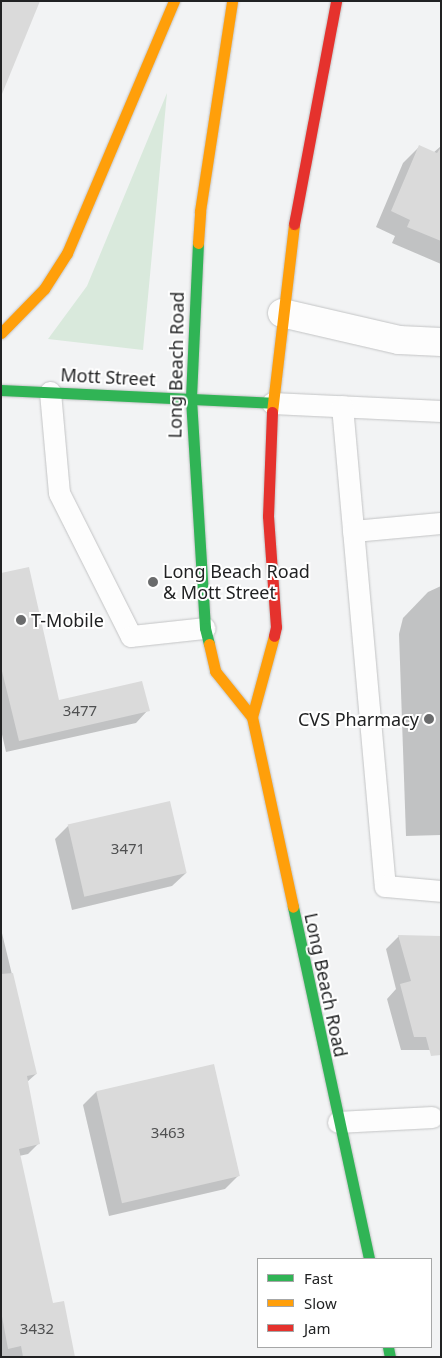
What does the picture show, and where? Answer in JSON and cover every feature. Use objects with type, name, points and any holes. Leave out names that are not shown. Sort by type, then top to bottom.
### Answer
[{"type":"main road","points":[[1,333],[44,290],[67,254],[174,1]]},
{"type":"main road","name":"Long Beach Road","points":[[232,1],[200,211],[191,399],[205,628],[214,671],[252,717]]},
{"type":"main road","name":"Long Beach Road","points":[[336,1],[300,180],[282,313],[272,403],[268,516],[276,627],[252,717],[369,1258]]},
{"type":"main road","name":"Mott Street","points":[[1,390],[272,403]]},
{"type":"street","points":[[282,313],[399,340],[441,342]]},
{"type":"lane","points":[[50,392],[59,493],[131,636],[205,628]]},
{"type":"lane","points":[[272,403],[441,411]]},
{"type":"lane","points":[[342,406],[385,886],[441,891]]},
{"type":"lane","points":[[353,531],[441,524]]},
{"type":"lane","points":[[338,1122],[432,1117]]},
{"type":"green space","points":[[167,93],[143,350],[48,339],[87,286]]},
{"type":"building","points":[[1,1],[40,1],[2,94],[1,94]]},
{"type":"building","points":[[419,145],[437,153],[441,147],[441,241],[407,227],[410,220],[391,211]]},
{"type":"building","points":[[29,567],[59,700],[142,681],[150,711],[19,741],[1,667],[1,573]]},
{"type":"building","points":[[170,801],[187,873],[84,897],[68,825]]},
{"type":"building","points":[[398,935],[441,936],[441,1055],[431,1056],[426,1037],[414,1037],[400,984],[411,981]]},
{"type":"building","points":[[13,973],[37,1074],[27,1076],[40,1144],[19,1149],[53,1303],[64,1301],[75,1357],[23,1357],[21,1346],[8,1349],[1,1311],[1,974]]},
{"type":"building","points":[[214,1064],[240,1176],[122,1203],[96,1091]]},
{"type":"traffic: fast","points":[[198,243],[191,399],[205,628],[209,644]]},
{"type":"traffic: fast","points":[[1,390],[272,403]]},
{"type":"traffic: fast","points":[[293,907],[369,1258]]},
{"type":"traffic: fast","points":[[388,1348],[390,1357]]},
{"type":"traffic: slow","points":[[1,333],[44,289],[67,253],[174,1]]},
{"type":"traffic: slow","points":[[198,243],[200,211],[232,1]]},
{"type":"traffic: slow","points":[[272,412],[294,224]]},
{"type":"traffic: slow","points":[[274,636],[252,717],[293,907]]},
{"type":"traffic: slow","points":[[209,644],[215,671],[252,717]]},
{"type":"traffic: jam","points":[[294,224],[336,1]]},
{"type":"traffic: jam","points":[[272,412],[268,516],[276,627],[274,636]]},
{"type":"place","name":"Long Beach Road & Mott Street","points":[[153,582]]},
{"type":"place","name":"T-Mobile","points":[[21,620]]},
{"type":"place","name":"CVS Pharmacy","points":[[429,719]]}]
